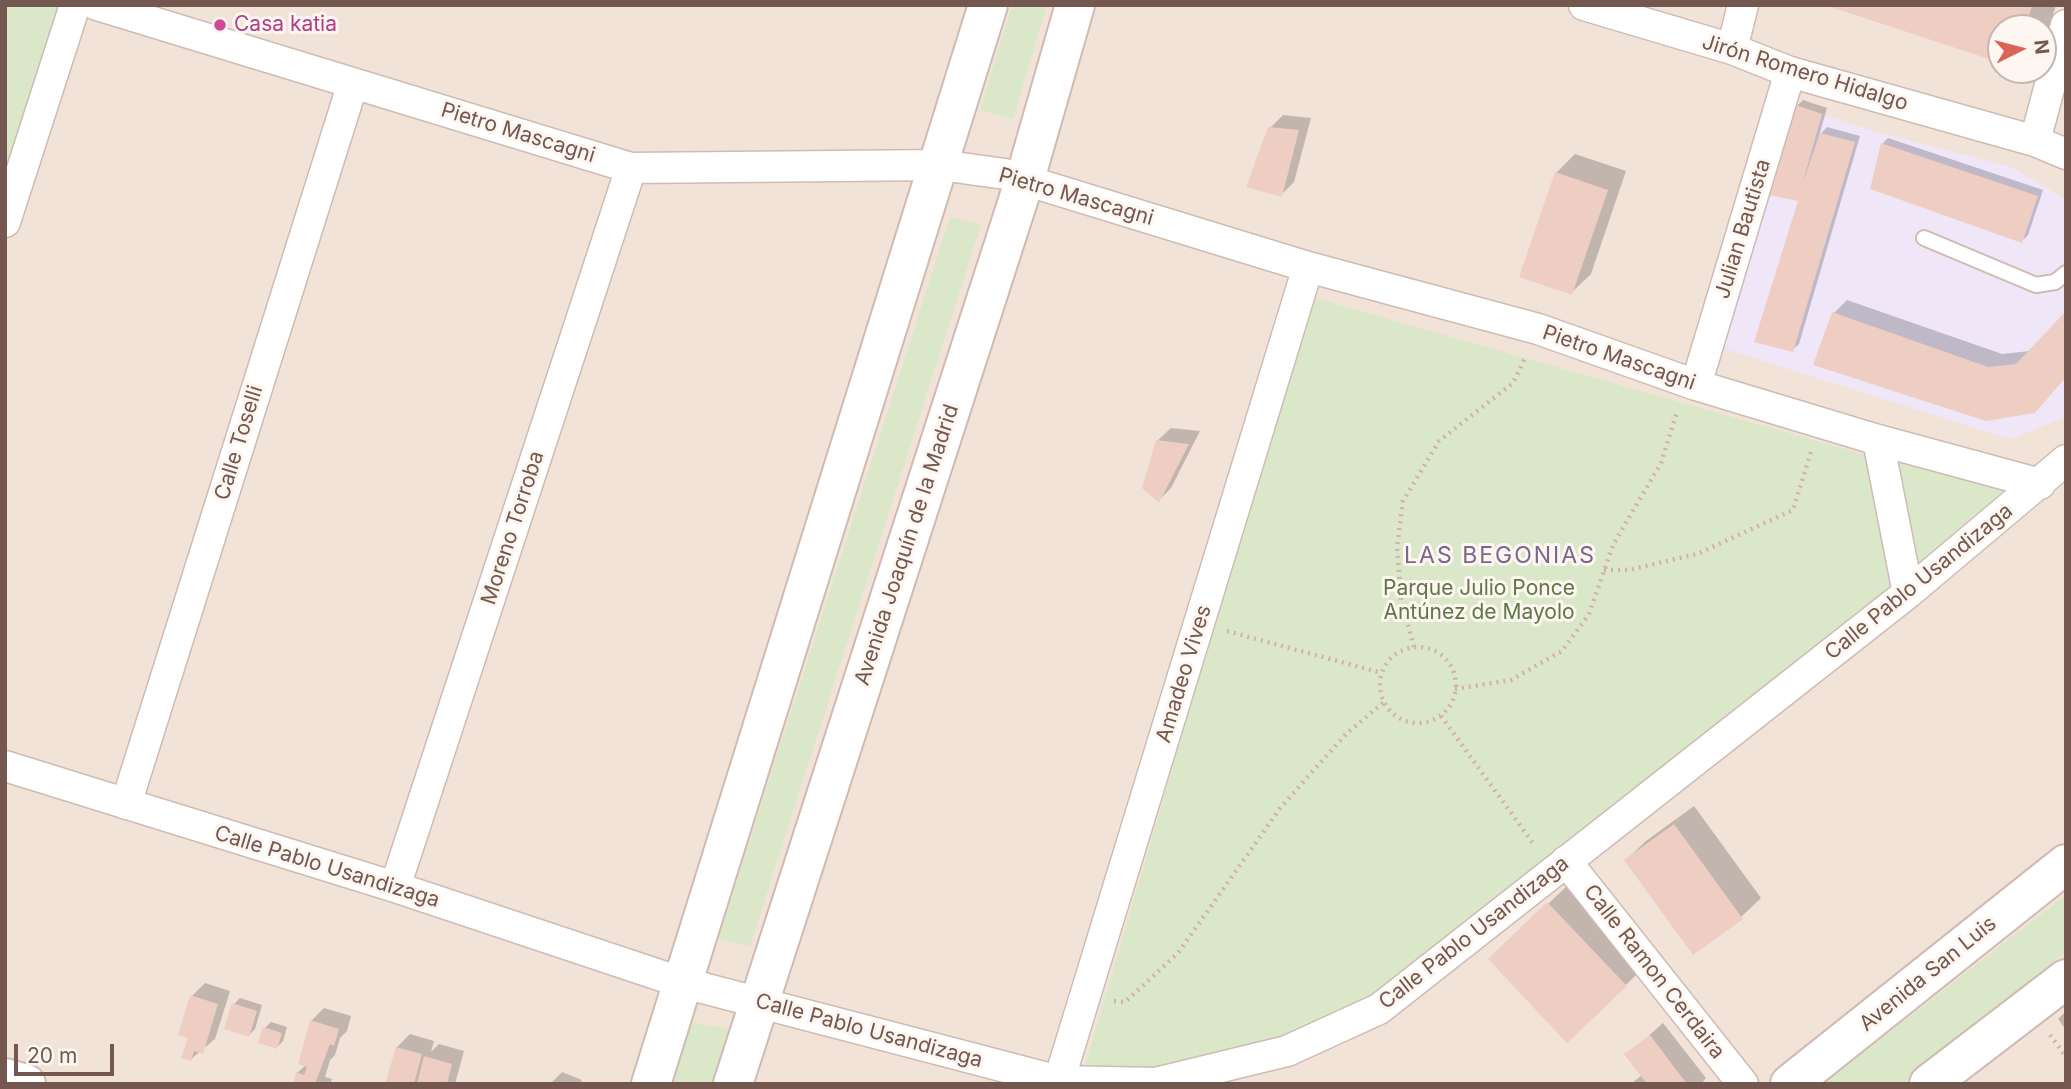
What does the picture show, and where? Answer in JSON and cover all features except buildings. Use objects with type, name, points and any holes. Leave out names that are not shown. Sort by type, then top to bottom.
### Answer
[{"type":"street","points":[[5,222],[75,5]]},
{"type":"street","name":"Pietro Mascagni","points":[[97,5],[631,168],[940,164],[1025,179],[1308,267],[1538,329],[1691,383],[1878,440],[2040,484]]},
{"type":"street","points":[[651,1084],[680,982],[988,5]]},
{"type":"street","name":"Avenida Joaquín de la Madrid","points":[[733,1084],[1025,179],[1075,5]]},
{"type":"street","name":"Jirón Romero Hidalgo","points":[[1584,5],[1732,49],[1790,72],[2035,141],[2066,154]]},
{"type":"street","points":[[1732,49],[1743,5]]},
{"type":"street","points":[[2035,141],[2066,24]]},
{"type":"street","name":"Julian Bautista","points":[[1691,383],[1790,72]]},
{"type":"street","name":"Calle Toselli","points":[[126,804],[353,83]]},
{"type":"street","name":"Moreno Torroba","points":[[395,887],[631,168]]},
{"type":"street","name":"Amadeo Vives","points":[[1059,1081],[1308,267]]},
{"type":"street","points":[[1878,440],[1908,593]]},
{"type":"street","name":"Calle Pablo Usandizaga","points":[[5,766],[395,887],[680,982],[1059,1081],[1155,1083],[1287,1051],[1379,1009],[1552,856],[1908,593],[2066,460]]},
{"type":"street","name":"Calle Ramon Cerdaira","points":[[1552,856],[1743,1084]]},
{"type":"street","name":"Avenida San Luis","points":[[1790,1084],[2066,864]]},
{"type":"street","points":[[1928,1084],[2066,979]]},
{"type":"street","points":[[5,1078],[26,1084]]},
{"type":"lane","points":[[1924,238],[2036,285],[2055,282],[2066,273]]},
{"type":"path","points":[[1415,647],[1401,600],[1398,560],[1403,501],[1439,441],[1513,383],[1538,329]]},
{"type":"path","points":[[1455,690],[1511,680],[1562,651],[1589,614],[1613,545],[1661,463],[1691,383]]},
{"type":"path","points":[[1604,570],[1629,570],[1698,554],[1793,510],[1815,440]]},
{"type":"path","points":[[1200,623],[1382,673]]},
{"type":"path","points":[[1415,647],[1426,648],[1447,661],[1453,671],[1455,690],[1450,706],[1431,722],[1407,722],[1395,717],[1384,702],[1380,685],[1382,673],[1394,655],[1415,647]]},
{"type":"path","points":[[1084,999],[1125,1002],[1178,953],[1281,807],[1346,734],[1384,702]]},
{"type":"path","points":[[1441,716],[1552,856]]},
{"type":"shaded area","points":[[5,5],[2066,5],[2066,1084],[5,1084]]},
{"type":"shaded area","points":[[1796,105],[1876,132],[2011,167],[2066,199],[2066,417],[2010,439],[1722,348]]},
{"type":"green space","points":[[5,5],[61,6],[5,177]]},
{"type":"green space","points":[[1012,5],[1047,5],[1013,119],[980,110]]},
{"type":"green space","points":[[950,217],[981,225],[750,946],[718,939]]},
{"type":"green space","name":"Parque Julio Ponce Antúnez de Mayolo","points":[[1311,297],[1866,455],[1893,588],[1377,996],[1285,1041],[1154,1074],[1084,1069]]},
{"type":"green space","points":[[1888,458],[2011,484],[1912,575]]},
{"type":"green space","points":[[2066,895],[2066,952],[1902,1084],[1822,1084]]},
{"type":"green space","points":[[688,1021],[731,1030],[714,1084],[671,1084]]},
{"type":"place","name":"Casa katia","points":[[220,25]]},
{"type":"district","name":"LAS BEGONIAS","points":[[1500,556]]}]
